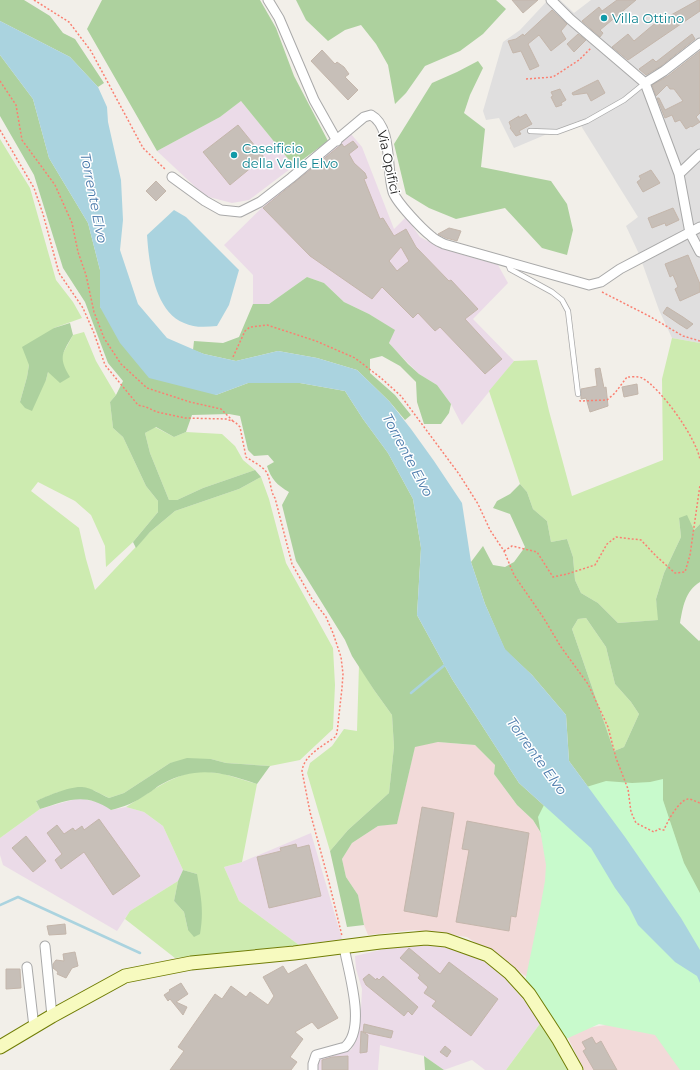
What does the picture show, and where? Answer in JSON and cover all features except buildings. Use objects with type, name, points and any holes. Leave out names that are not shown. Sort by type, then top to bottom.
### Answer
[{"type":"street","points":[[268,0],[279,18],[314,100],[337,141]]},
{"type":"street","points":[[552,0],[570,19],[645,83],[679,174],[690,233],[700,252]]},
{"type":"street","points":[[645,83],[664,71],[700,43]]},
{"type":"street","name":"Via Opifici","points":[[172,177],[205,202],[221,210],[240,212],[260,202],[337,141],[364,117],[371,115],[377,118],[385,132],[393,192],[398,200],[432,237],[444,244],[589,285]]},
{"type":"street","points":[[679,174],[700,154]]},
{"type":"street","points":[[589,285],[601,282],[620,269],[700,227]]},
{"type":"street","points":[[0,1048],[52,1016],[125,976],[191,963],[426,938],[446,940],[488,955],[510,973],[529,994],[559,1040],[576,1070]]},
{"type":"street","points":[[45,946],[52,1016]]},
{"type":"street","points":[[313,1070],[316,1055],[345,1047],[348,1044],[355,1023],[354,992],[344,947]]},
{"type":"street","points":[[27,967],[34,1027]]},
{"type":"lane","points":[[530,131],[556,132],[587,121],[624,100],[645,83]]},
{"type":"lane","points":[[508,261],[510,268],[552,292],[562,300],[568,311],[578,394]]},
{"type":"path","points":[[34,0],[69,22],[91,51],[143,148],[172,177]]},
{"type":"path","points":[[526,79],[553,77],[579,60],[596,42]]},
{"type":"path","points":[[0,82],[16,105],[22,140],[55,185],[72,223],[94,312],[104,338],[120,364],[147,388],[190,402],[221,409],[240,426],[246,457],[267,473],[292,564],[312,599],[326,617],[334,633],[341,657],[343,674],[337,733],[335,737],[315,751],[306,760],[302,766],[302,771],[310,812],[329,882],[344,947]]},
{"type":"path","points":[[0,130],[34,188],[43,214],[59,273],[83,308],[94,333],[105,365],[138,405],[146,406],[157,412],[185,418],[226,419],[235,422]]},
{"type":"path","points":[[589,285],[649,316],[683,336],[700,341]]},
{"type":"path","points":[[233,357],[244,331],[250,327],[267,325],[316,341],[355,358],[401,396],[459,474],[478,504],[490,530],[504,551],[514,575],[543,617],[561,647],[588,684],[608,727],[616,758],[628,789],[631,812],[636,823],[654,832],[659,829],[664,830],[667,822],[678,806],[685,800],[690,799],[700,803]]},
{"type":"path","points":[[578,394],[580,401],[607,400],[615,393],[627,377],[641,377],[655,387],[684,424],[699,453],[700,460]]},
{"type":"path","points":[[504,551],[512,546],[537,552],[553,577],[595,565],[606,544],[616,537],[641,540],[675,573],[685,572],[690,555],[700,486]]},
{"type":"shaded area","points":[[548,0],[560,0],[574,13],[591,0],[700,0],[700,343],[672,338],[659,310],[639,254],[626,226],[638,217],[578,121],[514,148],[499,118],[486,120],[483,111],[503,42],[520,30]]},
{"type":"shaded area","points":[[241,101],[294,166],[249,200],[232,203],[205,196],[157,151],[220,117]]},
{"type":"shaded area","points":[[351,134],[362,147],[394,229],[406,217],[420,237],[443,249],[498,265],[508,283],[473,319],[514,361],[462,425],[451,404],[437,385],[419,374],[393,348],[389,342],[394,330],[369,314],[344,302],[324,283],[307,277],[269,304],[253,304],[253,275],[224,245],[278,192]]},
{"type":"shaded area","points":[[438,742],[475,745],[495,765],[494,774],[517,805],[533,820],[552,852],[530,979],[467,937],[414,930],[368,935],[364,925],[358,895],[346,877],[342,859],[352,843],[378,826],[397,823],[415,746]]},
{"type":"shaded area","points":[[79,798],[101,803],[111,810],[126,807],[144,812],[163,826],[183,870],[178,881],[130,911],[117,931],[3,865],[0,855],[0,838],[40,809]]},
{"type":"shaded area","points":[[311,833],[342,939],[299,945],[239,901],[224,867],[242,862]]},
{"type":"shaded area","points":[[445,944],[484,958],[500,971],[542,1021],[506,1070],[485,1070],[472,1060],[444,1070],[424,1056],[380,1045],[378,1070],[317,1070],[316,1058],[323,1055],[351,1050],[356,1041],[361,1009],[362,989],[356,969],[355,956],[397,946]]},
{"type":"shaded area","points":[[613,1024],[666,1028],[696,1070],[584,1070],[566,1034],[572,1030]]},
{"type":"green space","points":[[0,0],[24,0],[50,16],[63,33],[75,39],[104,83],[98,87],[70,57],[0,21]]},
{"type":"green space","points":[[102,0],[260,0],[276,28],[294,76],[328,141],[294,166],[241,101],[220,117],[157,151],[87,29]]},
{"type":"green space","points":[[296,0],[496,0],[506,9],[483,34],[460,51],[425,66],[406,93],[395,104],[388,65],[376,44],[361,25],[345,30],[328,41],[306,20]]},
{"type":"green space","points":[[0,55],[33,99],[49,158],[88,223],[100,270],[100,307],[216,395],[248,383],[300,383],[345,391],[388,453],[413,499],[421,548],[417,615],[452,679],[519,783],[591,848],[700,983],[700,1070],[549,869],[541,833],[533,820],[517,805],[494,774],[495,765],[475,745],[438,742],[415,747],[397,824],[378,826],[352,843],[342,859],[346,877],[358,895],[364,925],[347,927],[330,851],[348,830],[389,793],[394,747],[392,715],[352,656],[345,640],[296,561],[282,505],[289,492],[281,487],[270,475],[267,466],[274,462],[268,455],[254,456],[248,450],[240,416],[229,414],[192,415],[186,432],[174,437],[156,427],[145,433],[150,453],[169,500],[177,500],[203,488],[255,470],[261,477],[239,489],[175,511],[150,532],[136,548],[133,542],[158,512],[158,501],[146,486],[123,437],[113,428],[110,402],[116,395],[123,381],[108,363],[85,302],[63,268],[34,175],[0,116]]},
{"type":"green space","points":[[478,61],[483,68],[470,95],[464,113],[485,129],[481,167],[551,181],[567,204],[573,230],[567,255],[542,248],[505,208],[456,219],[429,208],[406,194],[394,144],[432,83]]},
{"type":"green space","points":[[0,139],[30,188],[56,280],[73,302],[82,318],[54,328],[29,365],[20,402],[46,380],[48,372],[69,377],[62,364],[62,355],[73,335],[84,332],[96,361],[116,395],[110,402],[113,428],[123,437],[146,486],[158,501],[158,512],[133,542],[106,567],[105,546],[91,515],[75,501],[38,482],[31,491],[79,528],[95,590],[150,532],[175,511],[239,489],[261,477],[269,499],[286,563],[333,648],[335,685],[333,729],[300,760],[270,766],[226,763],[211,759],[170,763],[124,793],[109,798],[93,790],[58,792],[36,801],[40,809],[0,838]]},
{"type":"green space","points":[[307,277],[324,283],[344,302],[369,314],[395,330],[389,343],[419,374],[437,385],[451,404],[449,413],[441,424],[424,424],[417,402],[416,382],[400,366],[382,356],[370,359],[370,373],[395,395],[411,415],[405,420],[389,401],[357,370],[317,358],[278,351],[236,361],[193,350],[194,341],[223,343],[239,337],[253,304],[269,304]]},
{"type":"green space","points":[[70,323],[73,335],[64,351],[63,360],[70,377],[60,383],[48,372],[32,411],[25,408],[20,402],[29,365],[22,347],[54,328]]},
{"type":"green space","points":[[672,338],[700,343],[700,524],[694,530],[679,518],[681,537],[664,573],[656,599],[659,620],[618,623],[598,603],[581,593],[575,580],[573,557],[567,539],[551,542],[547,521],[533,509],[527,492],[520,484],[489,391],[514,361],[537,360],[572,496],[663,460],[662,379]]},
{"type":"green space","points":[[155,427],[174,437],[186,432],[222,434],[235,446],[243,460],[255,470],[203,488],[177,500],[169,500],[150,453],[145,433]]},
{"type":"green space","points":[[520,484],[527,492],[533,509],[547,521],[551,542],[567,539],[573,557],[575,580],[581,593],[598,603],[618,623],[658,620],[656,599],[664,573],[681,537],[679,518],[687,515],[694,530],[700,524],[700,582],[688,595],[680,623],[699,641],[700,640],[700,950],[625,837],[569,761],[566,715],[532,675],[505,650],[485,604],[471,562],[483,546],[493,565],[505,567],[514,562],[525,547],[510,514],[493,508],[497,501],[510,494]],"holes":[[[586,618],[606,647],[615,684],[631,702],[639,714],[624,747],[614,751],[572,629],[578,619]]]},
{"type":"green space","points":[[586,618],[606,647],[615,684],[631,702],[639,714],[624,747],[614,751],[572,629],[578,619]]},
{"type":"green space","points":[[359,665],[374,690],[392,715],[394,747],[389,793],[348,830],[330,851],[307,773],[310,763],[332,746],[344,729],[357,731]]},
{"type":"green space","points":[[187,758],[211,759],[226,763],[270,766],[257,784],[232,776],[210,772],[187,774],[160,785],[134,802],[111,810],[102,804],[84,799],[76,799],[40,809],[36,801],[77,787],[96,791],[109,798],[124,793],[170,763]]},
{"type":"green space","points":[[202,771],[224,774],[257,784],[242,862],[224,867],[239,901],[299,945],[175,958],[125,919],[130,911],[178,881],[174,901],[184,912],[188,930],[197,874],[183,870],[163,826],[144,812],[126,807],[173,779],[185,774]]},
{"type":"green space","points":[[663,779],[663,800],[684,863],[700,893],[700,1070],[680,1070],[655,1035],[599,1024],[566,1039],[525,982],[545,881],[546,865],[538,817],[547,799],[606,781],[632,783],[650,782]]},
{"type":"green space","points":[[183,870],[197,874],[200,889],[202,911],[200,934],[194,937],[188,930],[184,912],[174,901],[178,881]]},
{"type":"green space","points":[[542,1021],[569,1070],[506,1070]]},
{"type":"green space","points":[[424,1056],[444,1070],[425,1070]]},
{"type":"water","name":"Torrente Elvo","points":[[0,21],[70,57],[98,87],[107,107],[108,122],[121,180],[123,220],[120,250],[138,304],[167,338],[204,354],[236,361],[278,351],[317,358],[357,370],[389,401],[411,429],[462,503],[471,562],[485,604],[505,649],[532,675],[566,715],[569,761],[625,837],[681,918],[700,950],[700,983],[697,976],[675,962],[638,925],[629,907],[615,888],[591,848],[519,783],[452,679],[417,615],[421,548],[413,499],[388,453],[345,391],[300,383],[248,383],[216,395],[149,378],[120,343],[100,307],[100,270],[88,223],[49,158],[33,99],[0,55]]},
{"type":"water","points":[[174,210],[186,217],[239,270],[229,305],[217,326],[192,326],[174,317],[166,308],[155,285],[149,259],[147,235]]},
{"type":"waterway","points":[[411,693],[446,664]]},
{"type":"waterway","points":[[0,905],[18,897],[140,953]]},
{"type":"place","name":"Villa Ottino","points":[[604,18]]},
{"type":"place","name":"Caseificio della Valle Elvo","points":[[234,155]]}]
